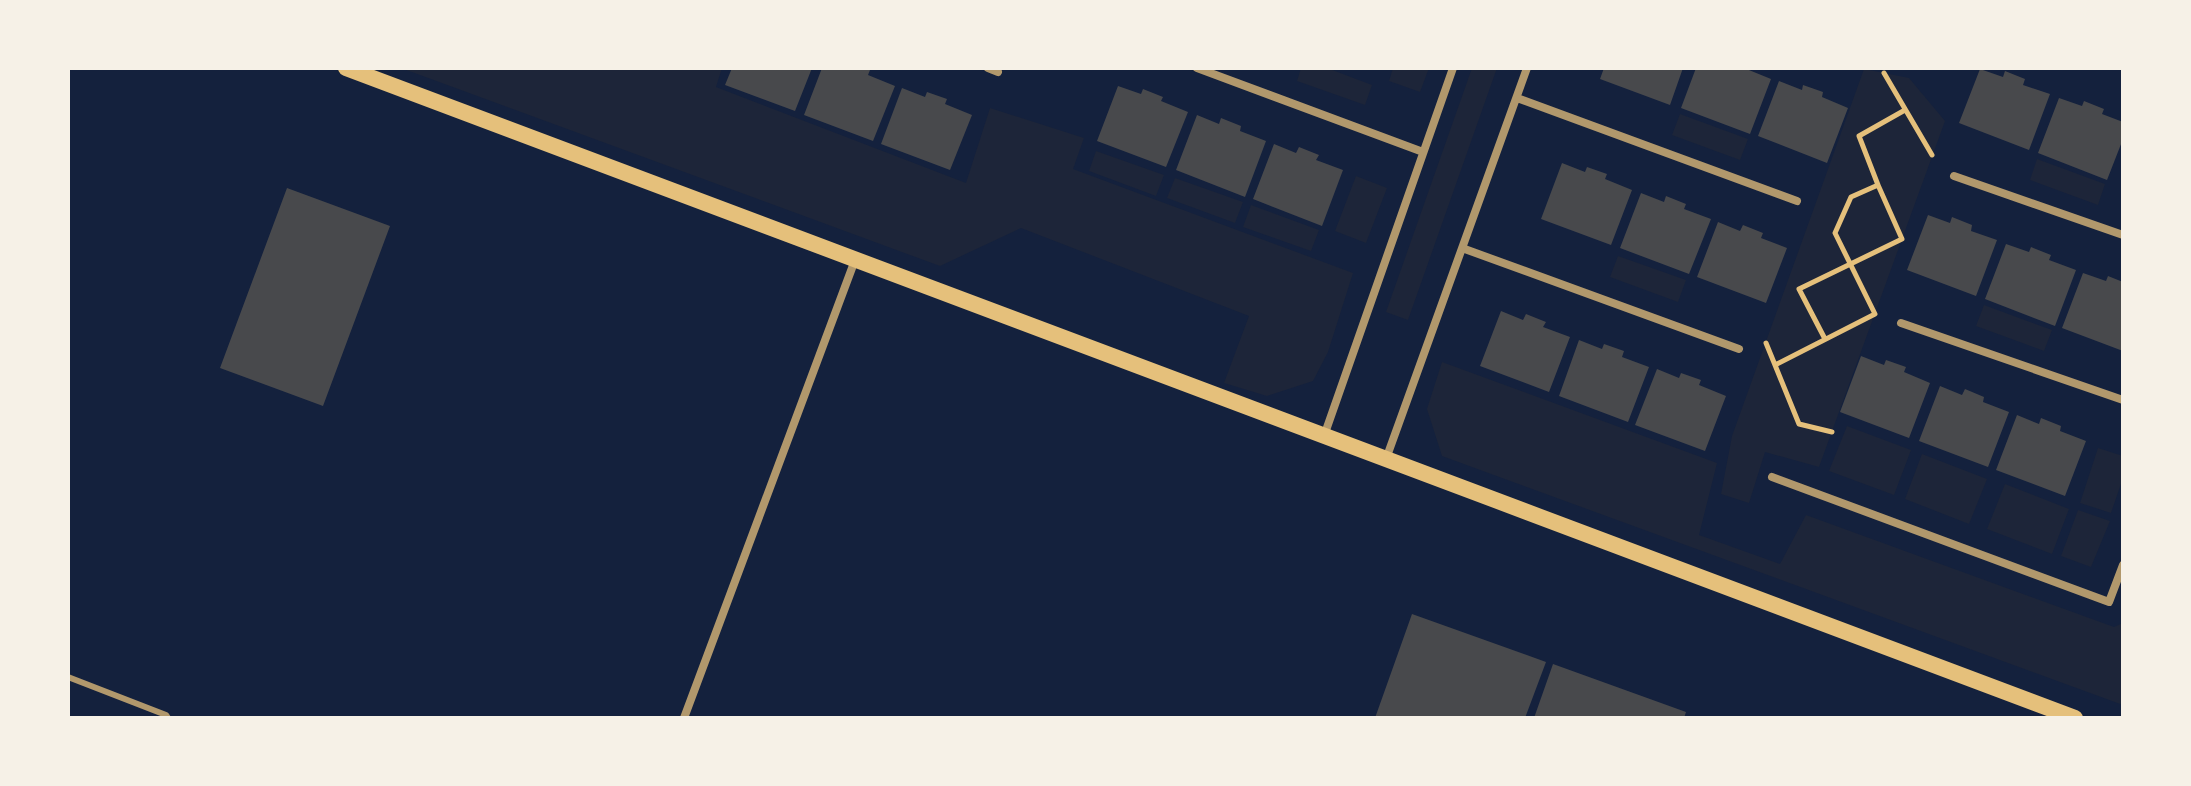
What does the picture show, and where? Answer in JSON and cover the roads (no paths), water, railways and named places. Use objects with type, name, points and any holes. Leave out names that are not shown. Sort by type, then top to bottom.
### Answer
[{"type":"main road","points":[[346,68],[2075,718]]},
{"type":"street","points":[[988,68],[998,72]]},
{"type":"street","points":[[1197,68],[1423,152]]},
{"type":"street","points":[[1324,436],[1453,68]]},
{"type":"street","points":[[1386,459],[1527,68]]},
{"type":"street","points":[[1517,98],[1797,201]]},
{"type":"street","points":[[1954,176],[2123,235]]},
{"type":"street","points":[[1462,248],[1739,349]]},
{"type":"street","points":[[684,718],[855,260]]},
{"type":"street","points":[[1901,323],[2123,400]]},
{"type":"street","points":[[1772,477],[2109,602],[2123,565]]},
{"type":"lane","points":[[68,677],[168,718]]}]
